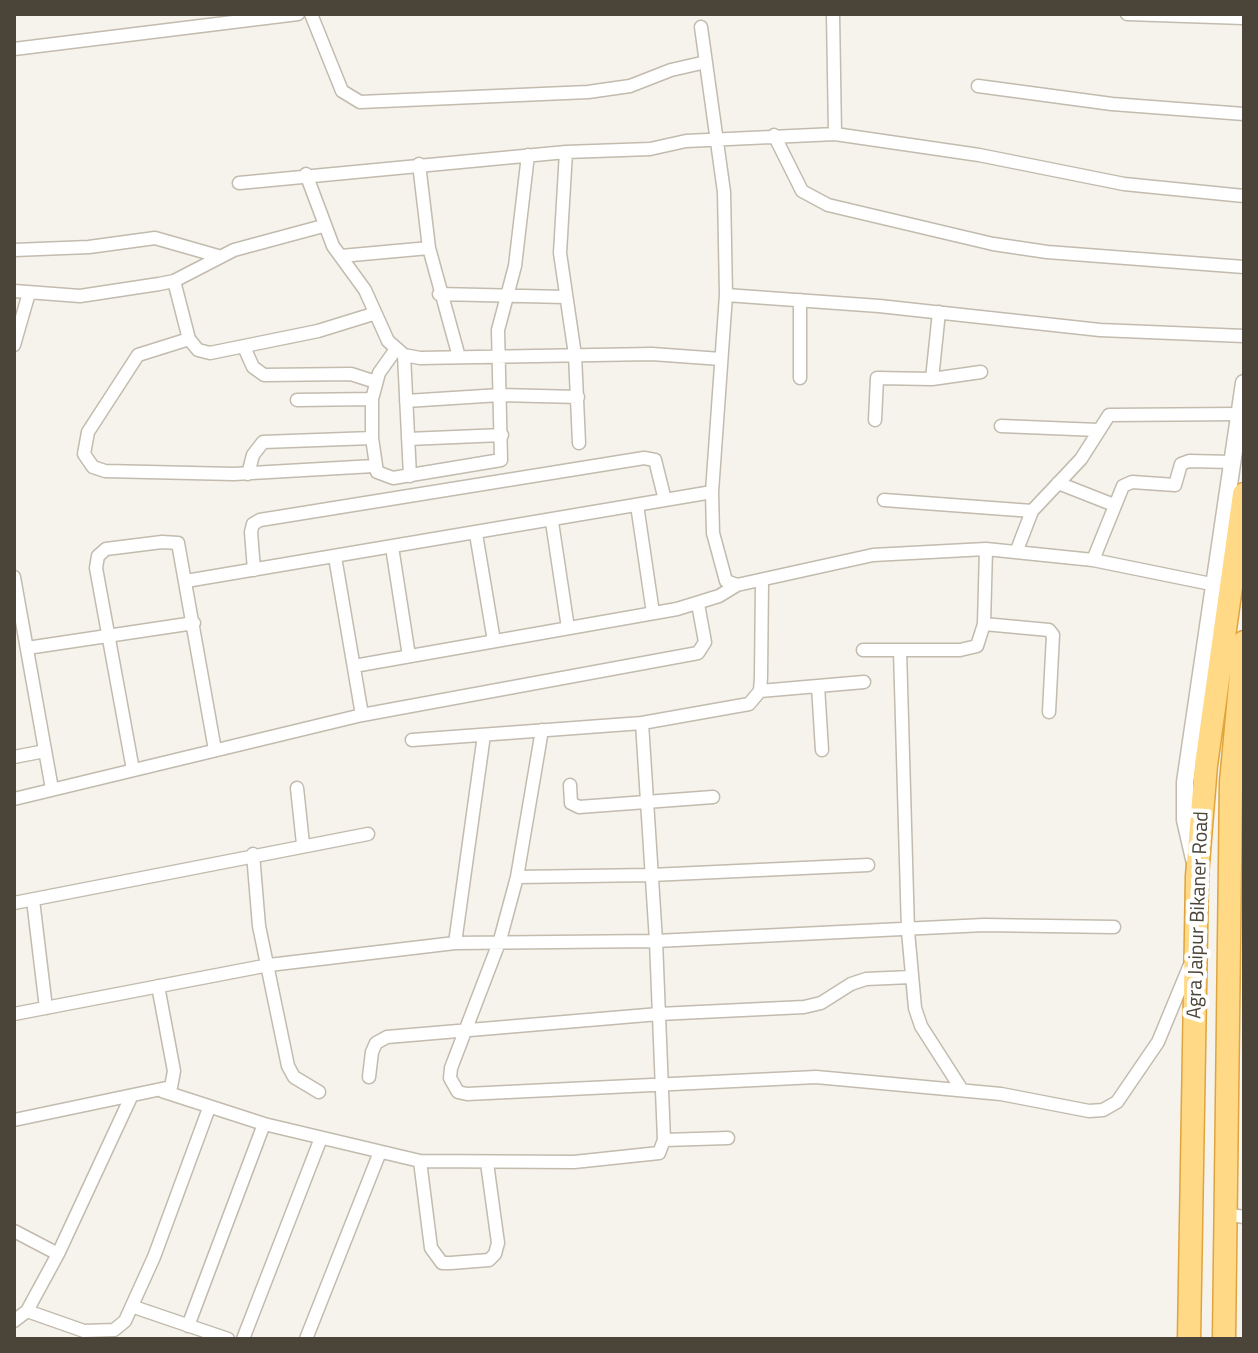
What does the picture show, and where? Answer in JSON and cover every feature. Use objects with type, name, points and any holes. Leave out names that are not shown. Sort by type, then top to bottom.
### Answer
[{"type":"highway","name":"Agra Jaipur Bikaner Road","points":[[1189,1339],[1197,876],[1222,587],[1244,494]]},
{"type":"highway","name":"Agra Jaipur Bikaner Road","points":[[1224,1339],[1231,1221],[1231,782],[1244,642]]},
{"type":"street","points":[[14,49],[187,20],[298,14]]},
{"type":"street","points":[[311,14],[342,91],[360,102],[588,92],[630,86],[671,70],[706,62]]},
{"type":"street","points":[[833,14],[835,134]]},
{"type":"street","points":[[1127,14],[1244,18]]},
{"type":"street","points":[[701,27],[719,139],[726,295],[712,492],[713,533],[719,565],[726,581],[737,585]]},
{"type":"street","points":[[978,86],[1112,104],[1244,114]]},
{"type":"street","points":[[239,183],[419,164],[566,152],[650,149],[719,139],[835,134],[979,155],[1124,184],[1244,196]]},
{"type":"street","points":[[774,135],[802,191],[828,205],[970,240],[1047,252],[1244,267]]},
{"type":"street","points":[[566,152],[560,253],[575,355],[579,443]]},
{"type":"street","points":[[400,352],[376,382],[372,399],[374,466],[383,477],[410,476],[501,460],[498,330],[515,266],[528,155]]},
{"type":"street","points":[[419,164],[429,248],[439,294],[449,314],[459,357]]},
{"type":"street","points":[[306,174],[323,226],[365,290],[373,314],[400,352],[410,476]]},
{"type":"street","points":[[14,291],[99,296],[174,281],[218,256],[323,226]]},
{"type":"street","points":[[14,250],[89,247],[155,238],[218,256]]},
{"type":"street","points":[[341,256],[429,248]]},
{"type":"street","points":[[174,281],[189,339],[198,350],[210,353],[373,314]]},
{"type":"street","points":[[14,345],[29,293]]},
{"type":"street","points":[[439,294],[565,297]]},
{"type":"street","points":[[726,295],[939,312],[1100,330],[1244,336]]},
{"type":"street","points":[[800,300],[800,378]]},
{"type":"street","points":[[932,379],[939,312]]},
{"type":"street","points":[[189,339],[138,355],[88,432],[84,454],[87,461],[105,471],[248,474],[374,466]]},
{"type":"street","points":[[244,347],[253,367],[264,375],[360,375],[376,382]]},
{"type":"street","points":[[400,352],[459,357],[672,354],[721,359]]},
{"type":"street","points":[[875,420],[877,378],[932,379],[981,372]]},
{"type":"street","points":[[354,666],[698,604],[737,585],[873,555],[1017,550],[1093,560],[1222,587],[1232,462],[1244,383]]},
{"type":"street","points":[[406,401],[500,395],[578,397]]},
{"type":"street","points":[[297,400],[372,399]]},
{"type":"street","points":[[1017,550],[1032,511],[1081,459],[1103,420],[1116,414],[1239,414]]},
{"type":"street","points":[[1001,426],[1098,430]]},
{"type":"street","points":[[408,439],[502,435]]},
{"type":"street","points":[[248,474],[253,455],[263,442],[372,438]]},
{"type":"street","points":[[254,570],[251,532],[260,520],[644,458],[655,460],[665,500]]},
{"type":"street","points":[[1093,560],[1114,505],[1127,483],[1175,485],[1185,462],[1232,462]]},
{"type":"street","points":[[1058,483],[1114,505]]},
{"type":"street","points":[[186,581],[552,522],[712,492]]},
{"type":"street","points":[[884,500],[1032,511]]},
{"type":"street","points":[[637,505],[653,613]]},
{"type":"street","points":[[552,522],[568,628]]},
{"type":"street","points":[[476,534],[494,641]]},
{"type":"street","points":[[133,770],[96,568],[98,556],[106,549],[178,543],[215,750]]},
{"type":"street","points":[[392,547],[409,656]]},
{"type":"street","points":[[863,650],[970,649],[981,638],[984,624],[986,549]]},
{"type":"street","points":[[335,557],[362,715]]},
{"type":"street","points":[[412,740],[642,723],[740,707],[756,699],[760,691],[762,581]]},
{"type":"street","points":[[14,583],[52,789]]},
{"type":"street","points":[[14,799],[362,715],[698,653],[705,642],[698,604]]},
{"type":"street","points":[[27,648],[194,623]]},
{"type":"street","points":[[984,624],[1049,630],[1053,635],[1049,712]]},
{"type":"street","points":[[900,650],[911,977],[921,1026],[962,1090]]},
{"type":"street","points":[[760,691],[864,682]]},
{"type":"street","points":[[818,686],[822,750]]},
{"type":"street","points":[[162,1091],[264,1124],[420,1161],[487,1163],[652,1156],[662,1149],[656,941],[642,723]]},
{"type":"street","points":[[542,730],[517,877],[500,940],[450,1078],[458,1092],[661,1086],[816,1077],[962,1090],[1034,1099],[1089,1111],[1117,1102],[1158,1042],[1195,953]]},
{"type":"street","points":[[455,943],[484,735]]},
{"type":"street","points":[[14,757],[45,751]]},
{"type":"street","points":[[570,785],[571,803],[579,807],[713,797]]},
{"type":"street","points":[[297,788],[303,844]]},
{"type":"street","points":[[14,903],[303,844],[368,834]]},
{"type":"street","points":[[1229,863],[1244,844]]},
{"type":"street","points":[[253,854],[255,898],[288,1066],[294,1077],[319,1092]]},
{"type":"street","points":[[517,877],[651,875],[868,865]]},
{"type":"street","points":[[33,900],[46,1008]]},
{"type":"street","points":[[14,1014],[269,965],[455,943],[500,940],[656,941],[984,925],[1114,927]]},
{"type":"street","points":[[369,1077],[376,1043],[387,1037],[659,1014],[804,1007],[821,1003],[851,984],[866,979],[911,977]]},
{"type":"street","points":[[14,1120],[171,1087],[174,1079],[158,986]]},
{"type":"street","points":[[14,1321],[27,1311],[58,1254],[131,1097]]},
{"type":"street","points":[[27,1311],[65,1326],[100,1332],[114,1330],[134,1307],[209,1108]]},
{"type":"street","points":[[188,1326],[264,1124]]},
{"type":"street","points":[[243,1339],[321,1138]]},
{"type":"street","points":[[664,1140],[728,1138]]},
{"type":"street","points":[[306,1339],[380,1152]]},
{"type":"street","points":[[420,1161],[431,1248],[442,1263],[489,1260],[495,1254],[498,1243],[487,1163]]},
{"type":"street","points":[[14,1231],[58,1254]]},
{"type":"street","points":[[134,1307],[228,1339]]}]
